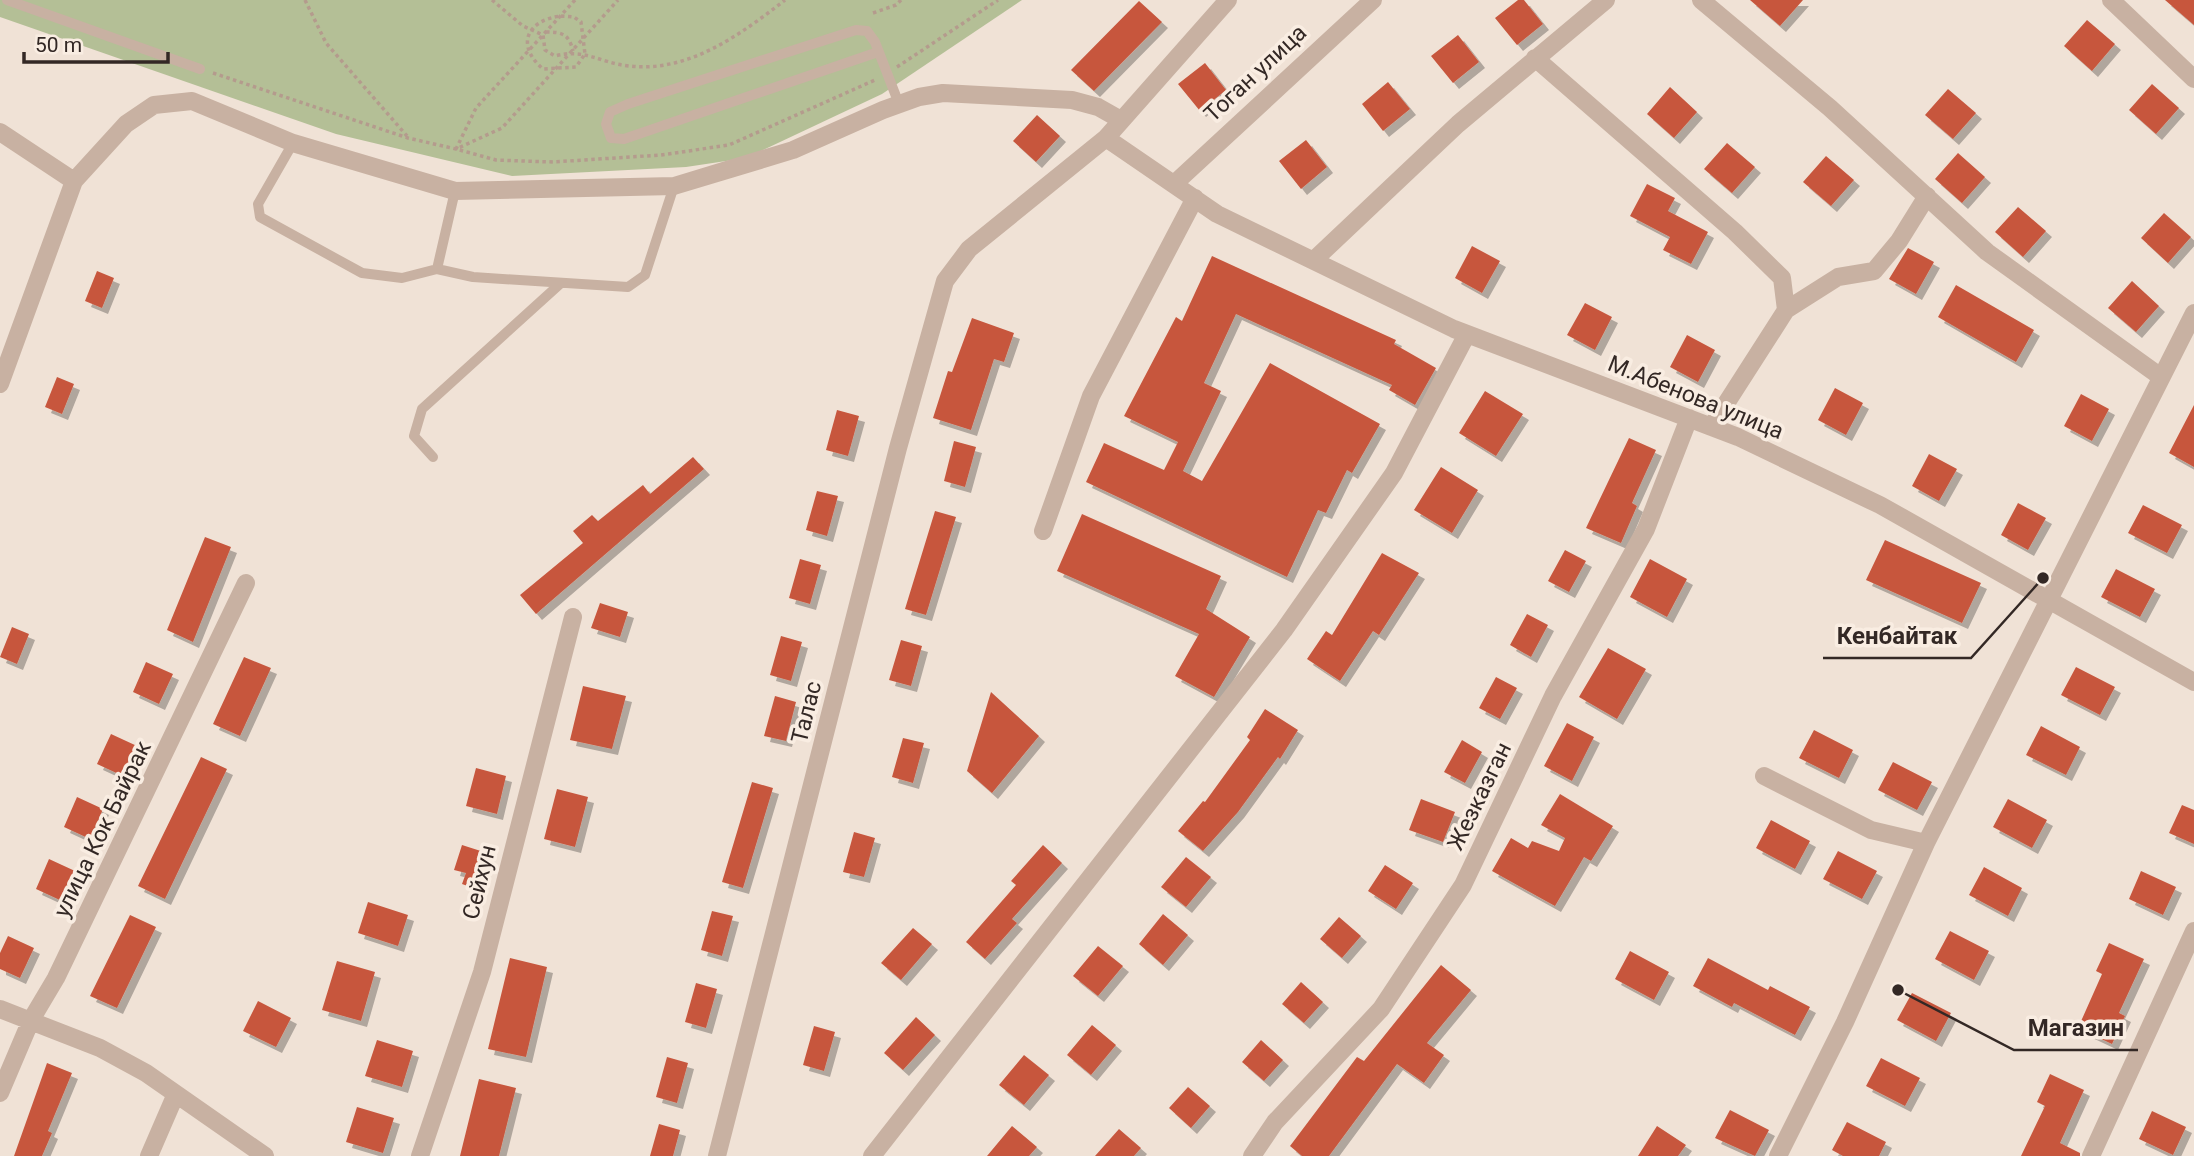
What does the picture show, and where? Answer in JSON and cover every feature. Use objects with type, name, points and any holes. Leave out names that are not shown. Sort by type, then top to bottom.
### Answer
[{"type":"street","points":[[1106,138],[1228,0]]},
{"type":"street","name":"Тоган улица","points":[[1174,184],[1373,0]]},
{"type":"street","points":[[1315,259],[1458,124],[1606,0]]},
{"type":"street","points":[[1701,0],[1830,108],[1987,252],[2161,377]]},
{"type":"street","points":[[2110,0],[2194,79]]},
{"type":"street","points":[[1535,58],[1735,232],[1782,278],[1786,310]]},
{"type":"street","points":[[0,384],[74,181],[126,124],[154,105],[192,101],[293,143],[455,191],[674,186],[793,150],[899,104],[943,93],[1072,100],[1098,107],[1121,120]]},
{"type":"street","points":[[0,132],[74,181]]},
{"type":"street","name":"М.Абенова улица","points":[[1106,138],[1217,214],[1467,334],[1689,418],[1880,506],[2194,682]]},
{"type":"street","name":"Талас","points":[[717,1156],[898,448],[945,281],[969,249],[1106,138]]},
{"type":"street","points":[[1710,427],[1786,310],[1838,277],[1874,271],[1899,241],[1927,197]]},
{"type":"street","points":[[1044,531],[1091,396],[1195,198]]},
{"type":"street","points":[[1778,1156],[1845,1022],[1926,843],[2194,313]]},
{"type":"street","points":[[872,1156],[1284,630],[1394,473],[1467,334]]},
{"type":"street","name":"Жезказган","points":[[1252,1156],[1275,1122],[1381,1009],[1463,885],[1553,696],[1646,529],[1689,418]]},
{"type":"street","name":"улица Кок Байрак","points":[[0,1093],[31,1020],[57,978],[246,583]]},
{"type":"street","name":"Сейхун","points":[[421,1156],[482,972],[573,617]]},
{"type":"street","points":[[1764,776],[1871,830],[1926,843]]},
{"type":"street","points":[[2091,1156],[2194,931]]},
{"type":"street","points":[[0,1009],[100,1048],[146,1073],[175,1096],[265,1156]]},
{"type":"street","points":[[149,1156],[175,1096]]},
{"type":"lane","points":[[7,0],[200,69]]},
{"type":"lane","points":[[878,52],[624,139],[611,138],[606,124],[610,112],[628,104],[856,30],[867,31],[878,52],[899,104]]},
{"type":"lane","points":[[293,143],[258,204],[260,217],[362,273],[402,278],[437,269],[473,277],[628,287],[645,275],[674,186]]},
{"type":"lane","points":[[437,269],[455,191]]},
{"type":"lane","points":[[433,457],[414,436],[422,409],[561,282]]},
{"type":"path","points":[[305,0],[326,43],[408,138]]},
{"type":"path","points":[[492,0],[530,29],[543,35],[545,50],[555,56],[573,51],[628,66],[671,66],[719,46],[785,0]]},
{"type":"path","points":[[200,69],[408,138],[456,149],[502,128],[618,0]]},
{"type":"path","points":[[873,13],[896,5],[901,0]]},
{"type":"path","points":[[887,74],[998,0]]},
{"type":"path","points":[[574,17],[581,22],[585,38],[586,54],[576,67],[556,69],[543,69],[534,61],[527,42],[530,29],[544,18],[574,17]]},
{"type":"path","points":[[546,32],[562,32],[571,40],[573,51]]},
{"type":"green space","points":[[0,0],[1022,0],[882,94],[746,158],[686,167],[512,176],[336,134],[0,17]]},
{"type":"building","points":[[1518,0],[1524,0],[1543,24],[1517,45],[1495,18]]},
{"type":"building","points":[[1750,0],[1803,0],[1780,26]]},
{"type":"building","points":[[2165,0],[2194,0],[2194,25]]},
{"type":"building","points":[[1139,1],[1162,22],[1094,91],[1071,70]]},
{"type":"building","points":[[2087,20],[2115,44],[2092,71],[2064,46]]},
{"type":"building","points":[[1458,35],[1479,62],[1453,83],[1431,56]]},
{"type":"building","points":[[1205,63],[1226,90],[1200,111],[1178,84]]},
{"type":"building","points":[[1388,82],[1410,109],[1383,131],[1362,104]]},
{"type":"building","points":[[2152,84],[2179,108],[2156,134],[2129,110]]},
{"type":"building","points":[[1670,87],[1697,112],[1674,138],[1647,114]]},
{"type":"building","points":[[1948,89],[1976,113],[1953,139],[1925,115]]},
{"type":"building","points":[[1037,115],[1060,136],[1036,162],[1013,141]]},
{"type":"building","points":[[1306,140],[1327,167],[1301,189],[1279,161]]},
{"type":"building","points":[[1727,143],[1755,167],[1732,193],[1704,169]]},
{"type":"building","points":[[1958,153],[1985,177],[1962,203],[1935,179]]},
{"type":"building","points":[[1826,156],[1854,180],[1831,206],[1803,182]]},
{"type":"building","points":[[1647,184],[1675,198],[1668,211],[1708,232],[1691,264],[1663,250],[1670,237],[1630,216]]},
{"type":"building","points":[[2018,207],[2046,231],[2023,257],[1995,232]]},
{"type":"building","points":[[2164,213],[2191,237],[2168,263],[2141,238]]},
{"type":"building","points":[[1472,246],[1500,261],[1482,293],[1455,278]]},
{"type":"building","points":[[1908,248],[1934,262],[1916,294],[1889,279]]},
{"type":"building","points":[[1212,256],[1396,340],[1394,344],[1436,368],[1415,405],[1389,390],[1392,385],[1236,314],[1204,383],[1221,391],[1183,471],[1202,481],[1270,363],[1380,424],[1352,473],[1347,470],[1326,513],[1318,510],[1287,577],[1086,482],[1104,443],[1164,470],[1178,442],[1124,416],[1176,317],[1182,321]]},
{"type":"building","points":[[97,271],[114,278],[102,308],[85,301]]},
{"type":"building","points":[[2132,281],[2159,306],[2136,332],[2108,308]]},
{"type":"building","points":[[1956,285],[2034,330],[2016,362],[1938,317]]},
{"type":"building","points":[[1585,303],[1612,317],[1595,350],[1567,335]]},
{"type":"building","points":[[972,318],[1014,333],[1004,362],[994,359],[971,430],[933,418],[948,371],[952,372]]},
{"type":"building","points":[[1687,335],[1715,350],[1698,382],[1670,367]]},
{"type":"building","points":[[57,377],[74,384],[62,414],[45,407]]},
{"type":"building","points":[[1835,388],[1863,403],[1846,435],[1818,420]]},
{"type":"building","points":[[1485,391],[1523,414],[1496,456],[1459,433]]},
{"type":"building","points":[[2081,394],[2109,409],[2092,441],[2064,426]]},
{"type":"building","points":[[2194,405],[2194,467],[2169,453]]},
{"type":"building","points":[[837,410],[859,416],[848,456],[826,450]]},
{"type":"building","points":[[1629,438],[1656,450],[1632,503],[1637,506],[1621,543],[1586,528]]},
{"type":"building","points":[[954,441],[976,447],[965,487],[944,481]]},
{"type":"building","points":[[1929,454],[1957,469],[1939,501],[1912,486]]},
{"type":"building","points":[[693,457],[704,469],[536,614],[520,595],[583,543],[573,531],[592,515],[598,521],[643,485],[650,494]]},
{"type":"building","points":[[1441,467],[1478,490],[1452,533],[1414,510]]},
{"type":"building","points":[[817,491],[838,496],[827,536],[806,530]]},
{"type":"building","points":[[2018,503],[2046,518],[2028,550],[2001,535]]},
{"type":"building","points":[[2143,505],[2182,525],[2167,553],[2128,533]]},
{"type":"building","points":[[935,511],[956,517],[926,615],[905,609]]},
{"type":"building","points":[[1082,514],[1221,576],[1206,609],[1250,637],[1214,697],[1175,676],[1199,634],[1057,571]]},
{"type":"building","points":[[205,537],[231,547],[193,642],[167,630]]},
{"type":"building","points":[[1885,540],[1981,583],[1962,623],[1866,580]]},
{"type":"building","points":[[1565,550],[1586,561],[1569,592],[1548,581]]},
{"type":"building","points":[[1382,553],[1419,573],[1379,635],[1373,631],[1340,681],[1307,659],[1326,631],[1332,635]]},
{"type":"building","points":[[800,559],[821,565],[810,604],[789,598]]},
{"type":"building","points":[[1650,559],[1687,579],[1667,617],[1630,597]]},
{"type":"building","points":[[2116,569],[2155,589],[2140,617],[2101,597]]},
{"type":"building","points":[[600,603],[628,612],[620,637],[591,628]]},
{"type":"building","points":[[1527,614],[1548,625],[1531,657],[1510,645]]},
{"type":"building","points":[[12,627],[29,634],[17,664],[0,657]]},
{"type":"building","points":[[781,636],[802,642],[791,681],[770,675]]},
{"type":"building","points":[[901,640],[922,646],[911,686],[889,680]]},
{"type":"building","points":[[1608,648],[1646,669],[1617,719],[1579,697]]},
{"type":"building","points":[[244,657],[271,668],[240,736],[213,724]]},
{"type":"building","points":[[146,662],[173,674],[159,704],[133,692]]},
{"type":"building","points":[[2076,667],[2115,687],[2100,715],[2061,695]]},
{"type":"building","points":[[1496,677],[1517,688],[1500,719],[1479,708]]},
{"type":"building","points":[[583,686],[626,696],[612,749],[570,740]]},
{"type":"building","points":[[991,692],[1039,736],[992,793],[967,771]]},
{"type":"building","points":[[775,696],[796,702],[786,741],[764,736]]},
{"type":"building","points":[[1265,709],[1298,730],[1280,759],[1278,757],[1238,812],[1203,851],[1178,831],[1203,801],[1205,802],[1250,740],[1247,737]]},
{"type":"building","points":[[1567,723],[1594,737],[1572,781],[1544,766]]},
{"type":"building","points":[[2041,726],[2080,747],[2066,775],[2026,755]]},
{"type":"building","points":[[1814,730],[1853,750],[1839,778],[1799,758]]},
{"type":"building","points":[[111,734],[137,746],[123,776],[97,764]]},
{"type":"building","points":[[903,738],[924,743],[913,783],[892,777]]},
{"type":"building","points":[[1462,740],[1482,752],[1465,783],[1444,772]]},
{"type":"building","points":[[201,757],[227,769],[165,899],[138,886]]},
{"type":"building","points":[[1893,762],[1932,782],[1917,810],[1878,790]]},
{"type":"building","points":[[476,768],[506,776],[497,814],[466,806]]},
{"type":"building","points":[[752,782],[773,788],[743,888],[722,882]]},
{"type":"building","points":[[557,789],[588,797],[575,847],[544,839]]},
{"type":"building","points":[[1560,794],[1613,826],[1591,861],[1584,857],[1555,906],[1492,871],[1511,838],[1528,848],[1532,841],[1559,851],[1565,838],[1541,825]]},
{"type":"building","points":[[77,797],[103,809],[90,839],[64,827]]},
{"type":"building","points":[[1421,799],[1455,812],[1443,842],[1409,830]]},
{"type":"building","points":[[2008,799],[2047,820],[2032,848],[1993,827]]},
{"type":"building","points":[[2182,805],[2194,810],[2194,844],[2169,833]]},
{"type":"building","points":[[1771,820],[1810,841],[1795,869],[1756,848]]},
{"type":"building","points":[[854,832],[875,838],[864,877],[843,872]]},
{"type":"building","points":[[462,845],[487,853],[476,889],[462,884],[466,873],[454,870]]},
{"type":"building","points":[[1043,845],[1062,863],[1012,919],[1017,923],[985,959],[966,942],[1016,885],[1011,881]]},
{"type":"building","points":[[1838,851],[1877,871],[1862,899],[1823,879]]},
{"type":"building","points":[[1186,857],[1211,877],[1186,907],[1161,887]]},
{"type":"building","points":[[49,859],[75,871],[62,901],[36,889]]},
{"type":"building","points":[[1385,865],[1413,883],[1396,909],[1368,891]]},
{"type":"building","points":[[1984,867],[2022,888],[2008,916],[1969,895]]},
{"type":"building","points":[[2141,871],[2176,887],[2163,915],[2129,899]]},
{"type":"building","points":[[368,902],[408,915],[398,946],[358,933]]},
{"type":"building","points":[[712,911],[733,916],[722,956],[701,950]]},
{"type":"building","points":[[1163,914],[1188,935],[1163,965],[1139,944]]},
{"type":"building","points":[[130,915],[156,927],[117,1008],[90,996]]},
{"type":"building","points":[[1339,917],[1361,936],[1342,958],[1320,939]]},
{"type":"building","points":[[913,928],[932,944],[901,980],[881,963]]},
{"type":"building","points":[[1950,931],[1989,951],[1974,980],[1935,959]]},
{"type":"building","points":[[8,936],[34,948],[20,978],[0,969],[0,953]]},
{"type":"building","points":[[2109,943],[2144,959],[2119,1013],[2125,1016],[2112,1044],[2078,1028],[2102,974],[2096,971]]},
{"type":"building","points":[[1098,946],[1123,966],[1098,996],[1073,976]]},
{"type":"building","points":[[1630,951],[1669,972],[1654,1000],[1615,979]]},
{"type":"building","points":[[510,958],[547,967],[526,1057],[488,1049]]},
{"type":"building","points":[[1708,958],[1768,990],[1770,986],[1810,1007],[1795,1035],[1734,1003],[1732,1007],[1693,986]]},
{"type":"building","points":[[337,961],[375,972],[361,1021],[322,1010]]},
{"type":"building","points":[[1441,965],[1471,990],[1427,1043],[1444,1055],[1424,1083],[1397,1064],[1329,1156],[1302,1156],[1290,1146],[1357,1057],[1364,1061]]},
{"type":"building","points":[[1301,982],[1323,1002],[1304,1023],[1282,1004]]},
{"type":"building","points":[[696,983],[717,989],[706,1028],[685,1022]]},
{"type":"building","points":[[1912,993],[1951,1013],[1936,1041],[1897,1020]]},
{"type":"building","points":[[258,1001],[291,1018],[276,1047],[243,1031]]},
{"type":"building","points":[[916,1017],[935,1035],[903,1070],[884,1053]]},
{"type":"building","points":[[1092,1025],[1116,1045],[1091,1075],[1067,1055]]},
{"type":"building","points":[[814,1026],[835,1032],[824,1071],[803,1065]]},
{"type":"building","points":[[377,1040],[413,1051],[402,1087],[365,1076]]},
{"type":"building","points":[[1261,1040],[1283,1060],[1264,1081],[1242,1062]]},
{"type":"building","points":[[1024,1055],[1049,1075],[1024,1105],[999,1085]]},
{"type":"building","points":[[667,1057],[688,1063],[677,1103],[656,1097]]},
{"type":"building","points":[[1881,1058],[1920,1078],[1905,1106],[1866,1086]]},
{"type":"building","points":[[47,1063],[72,1073],[48,1131],[52,1133],[42,1156],[14,1156]]},
{"type":"building","points":[[2050,1074],[2084,1090],[2060,1143],[2080,1153],[2080,1156],[2021,1156],[2045,1106],[2037,1102]]},
{"type":"building","points":[[479,1079],[516,1088],[499,1156],[460,1156]]},
{"type":"building","points":[[1188,1087],[1210,1106],[1191,1128],[1169,1108]]},
{"type":"building","points":[[357,1107],[394,1118],[383,1153],[346,1142]]},
{"type":"building","points":[[1730,1110],[1769,1130],[1755,1156],[1715,1138]]},
{"type":"building","points":[[2152,1111],[2186,1127],[2173,1155],[2139,1139]]},
{"type":"building","points":[[1847,1122],[1886,1142],[1879,1156],[1843,1156],[1832,1150]]},
{"type":"building","points":[[659,1124],[680,1130],[673,1156],[650,1156]]},
{"type":"building","points":[[1012,1126],[1037,1147],[1029,1156],[987,1156]]},
{"type":"building","points":[[1657,1126],[1686,1145],[1678,1156],[1638,1156]]},
{"type":"building","points":[[1119,1129],[1141,1148],[1134,1156],[1095,1156]]},
{"type":"place","name":"Кенбайтак","points":[[2043,578]]},
{"type":"place","name":"Магазин","points":[[1898,990]]}]
